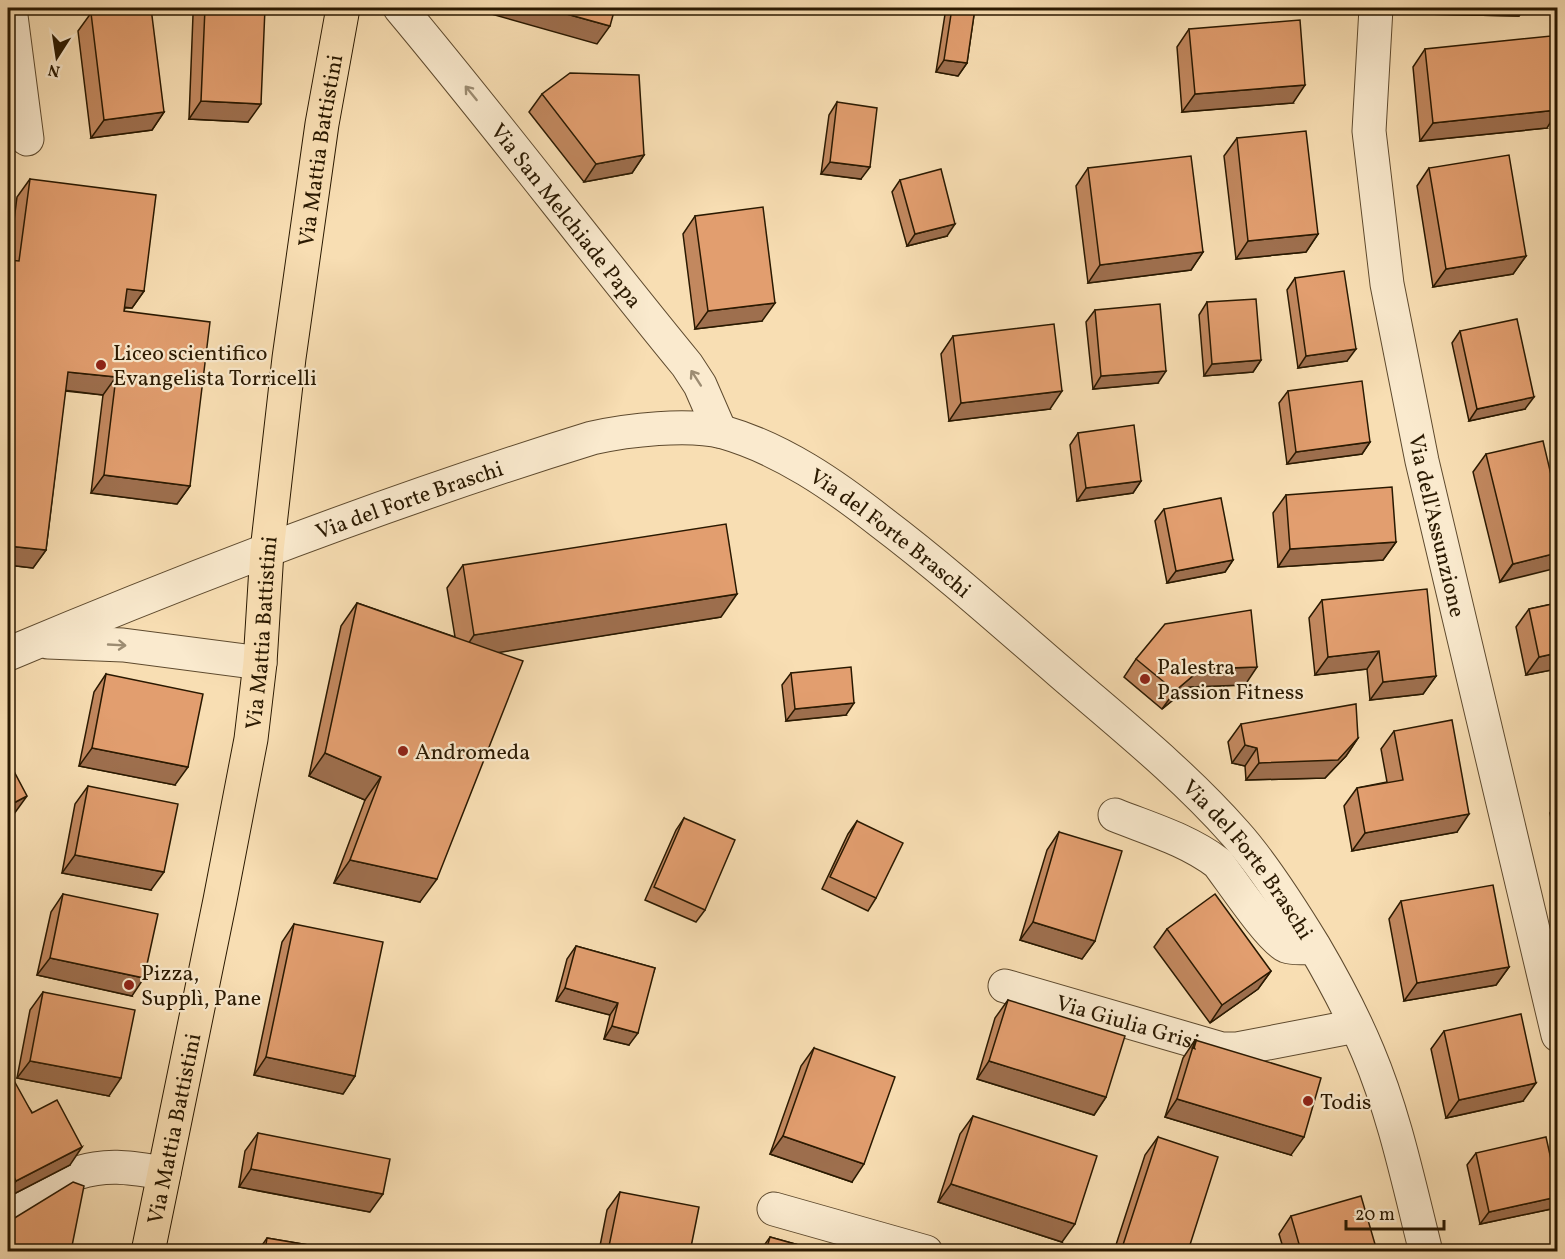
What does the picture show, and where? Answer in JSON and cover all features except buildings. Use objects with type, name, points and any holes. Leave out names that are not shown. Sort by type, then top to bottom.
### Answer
[{"type":"main road","name":"Via Mattia Battistini","points":[[148,1251],[247,758],[260,663],[267,551],[289,358],[322,124],[343,8]]},
{"type":"street","points":[[10,8],[27,139]]},
{"type":"street","name":"Via San Melchiade Papa","points":[[400,8],[469,89],[588,243],[687,365],[700,385],[720,431]]},
{"type":"street","name":"Via dell'Assunzione","points":[[1376,8],[1369,131],[1387,285],[1422,460],[1557,1035]]},
{"type":"street","name":"Via del Forte Braschi","points":[[8,654],[199,576],[592,438],[644,430],[720,431],[786,459],[847,496],[918,550],[1137,738],[1235,832],[1297,919],[1356,1026],[1369,1055],[1391,1119],[1426,1251]]},
{"type":"street","name":"Via del Forte Braschi","points":[[37,642],[123,645],[260,663]]},
{"type":"street","points":[[1115,815],[1176,839],[1208,855],[1218,863],[1274,937],[1294,948],[1314,947]]},
{"type":"street","name":"Via Giulia Grisi","points":[[1005,986],[1222,1049],[1237,1049],[1356,1026]]},
{"type":"street","points":[[8,1212],[77,1173],[87,1170],[121,1166],[164,1173]]},
{"type":"street","points":[[774,1209],[926,1251]]},
{"type":"place","name":"Liceo scientifico Evangelista Torricelli","points":[[101,365]]},
{"type":"place","name":"Palestra Passion Fitness","points":[[1145,679]]},
{"type":"place","name":"Andromeda","points":[[403,751]]},
{"type":"place","name":"Pizza, Supplì, Pane","points":[[129,985]]},
{"type":"place","name":"Todis","points":[[1308,1101]]}]
